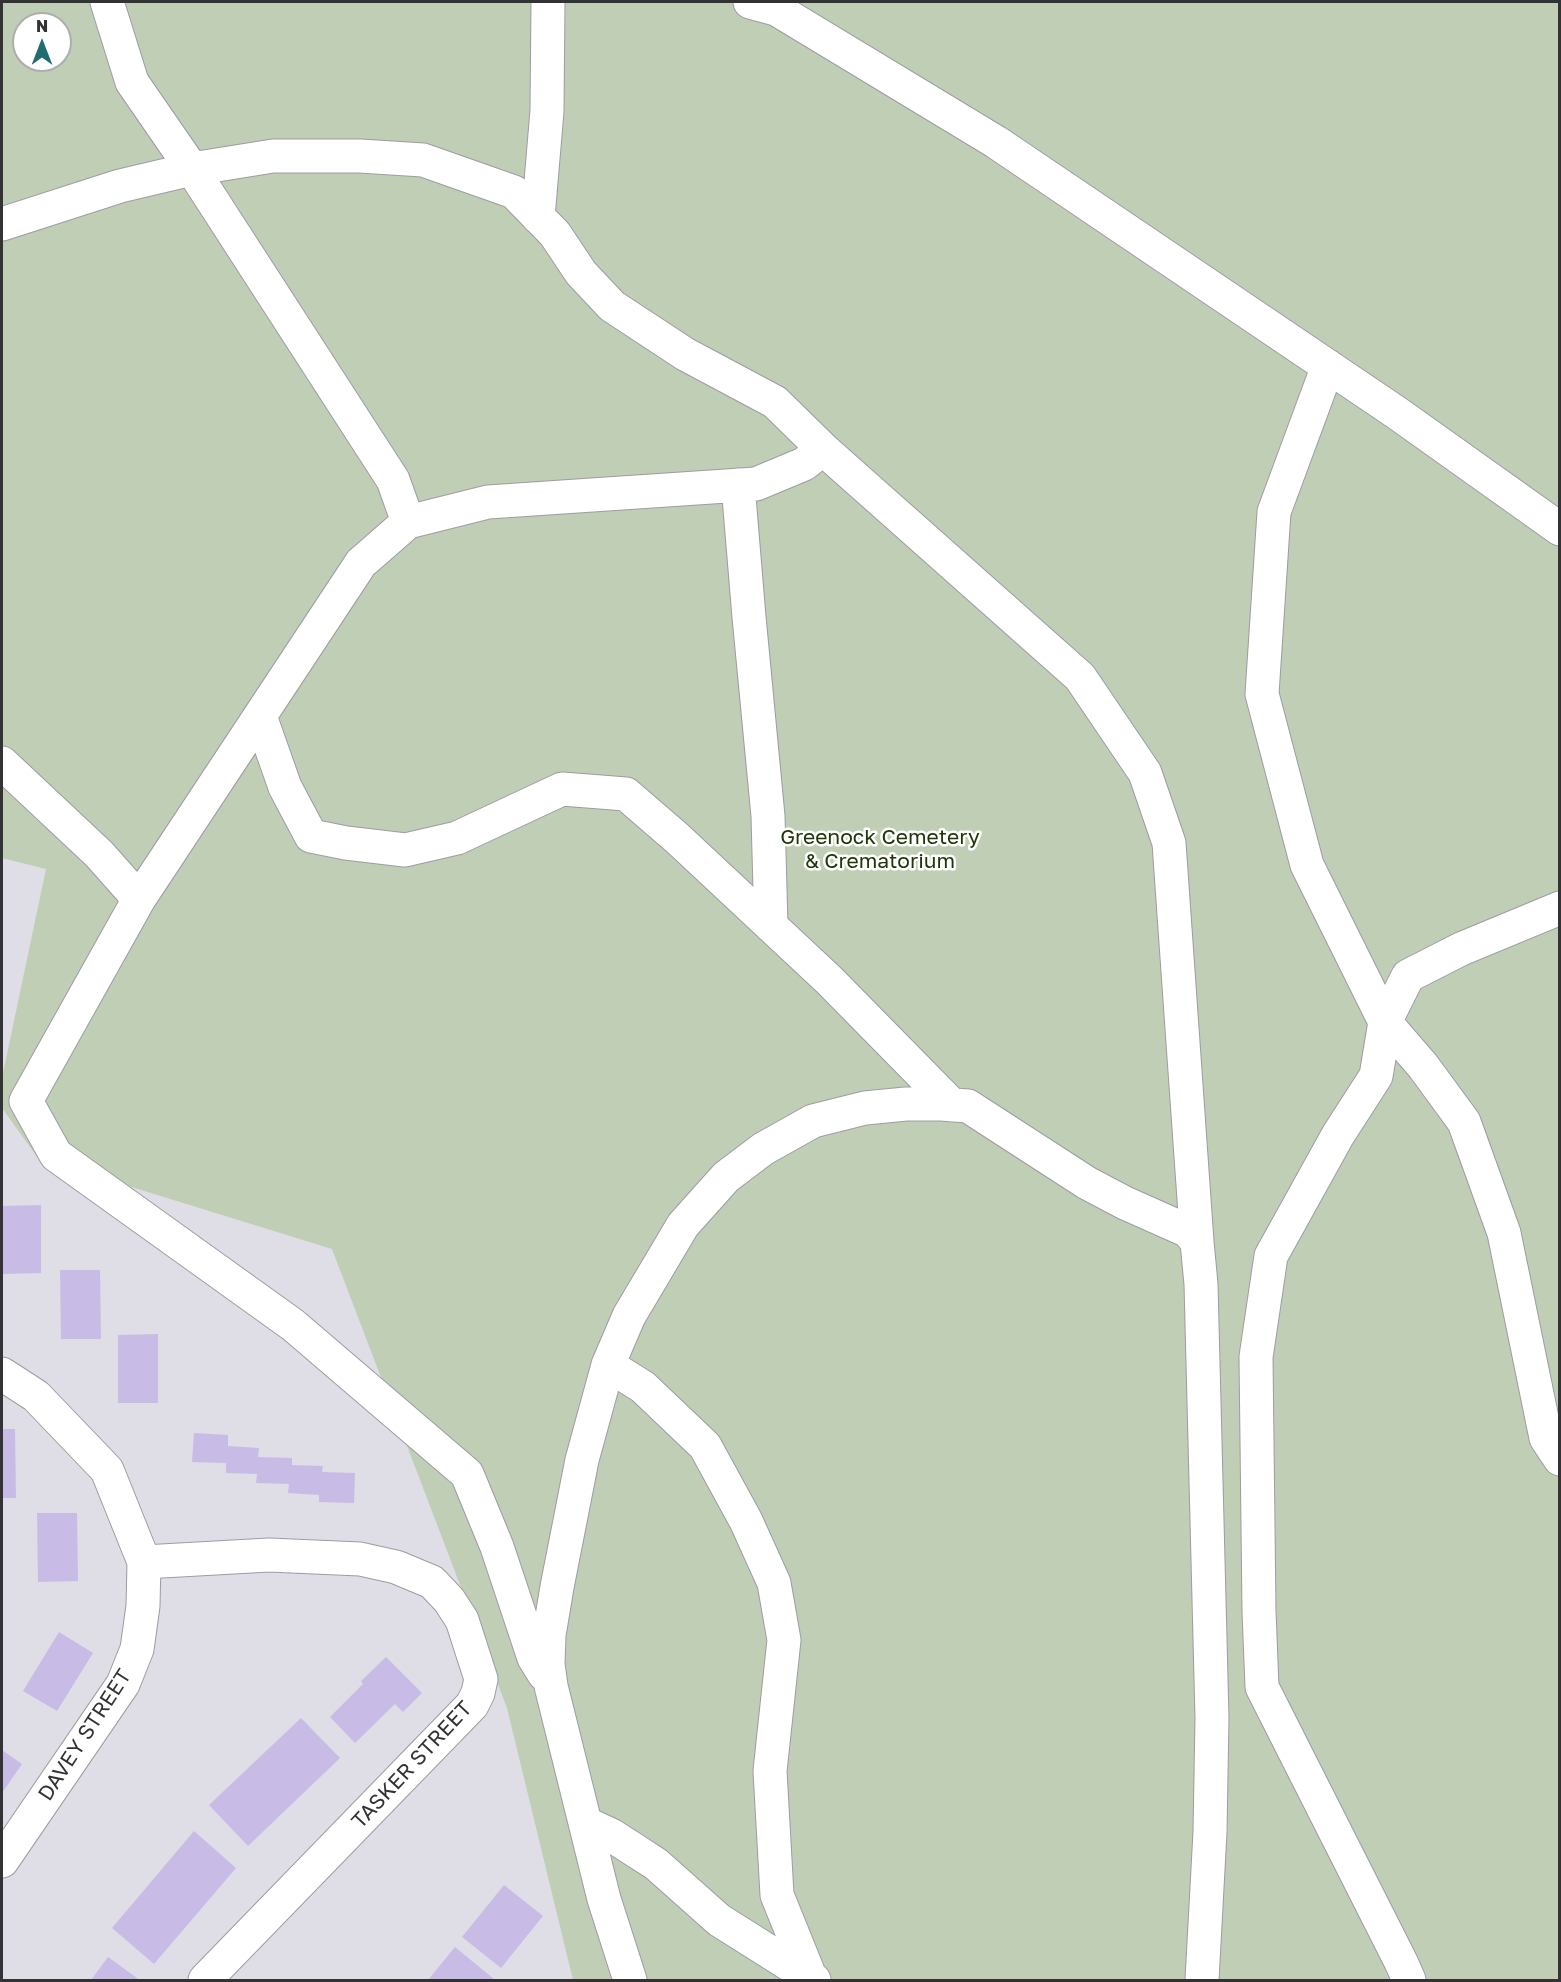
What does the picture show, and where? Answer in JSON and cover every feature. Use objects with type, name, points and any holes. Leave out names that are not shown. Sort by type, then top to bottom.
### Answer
[{"type":"street","points":[[107,2],[132,82],[192,169],[393,480],[408,522]]},
{"type":"street","points":[[538,217],[547,111],[548,2]]},
{"type":"street","points":[[750,2],[776,9],[996,142],[1328,366],[1560,529]]},
{"type":"street","points":[[2,224],[120,186],[192,169],[273,156],[360,156],[423,160],[514,192],[555,234],[581,273],[612,306],[685,354],[775,402],[823,449],[1080,677],[1145,773],[1169,843],[1197,1242],[1202,1284],[1212,1718],[1210,1832],[1202,1980]]},
{"type":"street","points":[[1328,366],[1274,512],[1262,694],[1308,865],[1385,1022],[1424,1066],[1464,1122],[1504,1233],[1546,1437],[1560,1459]]},
{"type":"street","points":[[551,1686],[534,1658],[497,1547],[467,1474],[293,1325],[56,1155],[26,1101],[139,899],[361,563],[408,522],[488,502],[756,484],[804,464],[823,449]]},
{"type":"street","points":[[738,485],[748,617],[768,816],[771,926]]},
{"type":"street","points":[[260,716],[285,787],[311,836],[405,850],[457,838],[562,789],[626,794],[677,838],[829,980],[952,1105]]},
{"type":"street","points":[[2,763],[99,854],[139,899]]},
{"type":"street","points":[[1409,1980],[1262,1687],[1256,1357],[1271,1256],[1338,1136],[1376,1076],[1385,1022],[1408,976],[1461,949],[1560,908]]},
{"type":"street","points":[[630,1980],[604,1899],[551,1686],[548,1664],[549,1635],[556,1587],[582,1460],[608,1365],[629,1316],[683,1225],[726,1177],[763,1149],[813,1121],[865,1108],[906,1104],[952,1105],[968,1106],[1088,1183],[1188,1232],[1197,1242]]},
{"type":"street","points":[[608,1365],[644,1387],[705,1446],[746,1521],[774,1583],[784,1640],[770,1771],[777,1895],[813,1980]]},
{"type":"street","points":[[2,1374],[36,1396],[107,1470],[144,1562]]},
{"type":"street","name":"TASKER STREET","points":[[144,1562],[269,1555],[360,1559],[396,1567],[432,1582],[449,1600],[462,1620],[481,1680],[472,1705],[205,1980]]},
{"type":"street","name":"DAVEY STREET","points":[[2,1861],[123,1684],[137,1649],[143,1606],[144,1562]]},
{"type":"street","points":[[585,1823],[611,1835],[656,1864],[719,1920],[813,1980]]},
{"type":"green space","name":"Greenock Cemetery & Crematorium","points":[[2,2],[1559,2],[1559,1980],[573,1980],[507,1708],[332,1249],[38,1158],[2,1108],[2,1078],[46,869],[2,858]]},
{"type":"building","points":[[41,1205],[41,1273],[2,1274],[2,1206]]},
{"type":"building","points":[[60,1270],[100,1270],[101,1339],[61,1339]]},
{"type":"building","points":[[158,1334],[158,1403],[118,1403],[118,1335]]},
{"type":"building","points":[[2,1429],[15,1429],[16,1498],[2,1498]]},
{"type":"building","points":[[194,1433],[228,1435],[228,1446],[259,1448],[258,1457],[292,1458],[292,1465],[323,1466],[322,1472],[355,1473],[354,1503],[319,1502],[319,1495],[288,1493],[289,1484],[256,1483],[257,1474],[226,1473],[226,1463],[192,1462]]},
{"type":"building","points":[[37,1513],[77,1513],[78,1581],[38,1582]]},
{"type":"building","points":[[59,1632],[93,1653],[57,1711],[23,1691]]},
{"type":"building","points":[[386,1657],[422,1693],[403,1712],[395,1704],[355,1743],[330,1717],[363,1684],[361,1681]]},
{"type":"building","points":[[301,1718],[340,1758],[248,1846],[209,1805]]},
{"type":"building","points":[[2,1750],[22,1764],[2,1793]]},
{"type":"building","points":[[194,1831],[236,1868],[154,1964],[112,1928]]},
{"type":"building","points":[[504,1885],[543,1916],[501,1968],[462,1937]]},
{"type":"building","points":[[455,1947],[494,1979],[428,1980]]},
{"type":"building","points":[[108,1957],[137,1978],[136,1980],[91,1980]]}]
